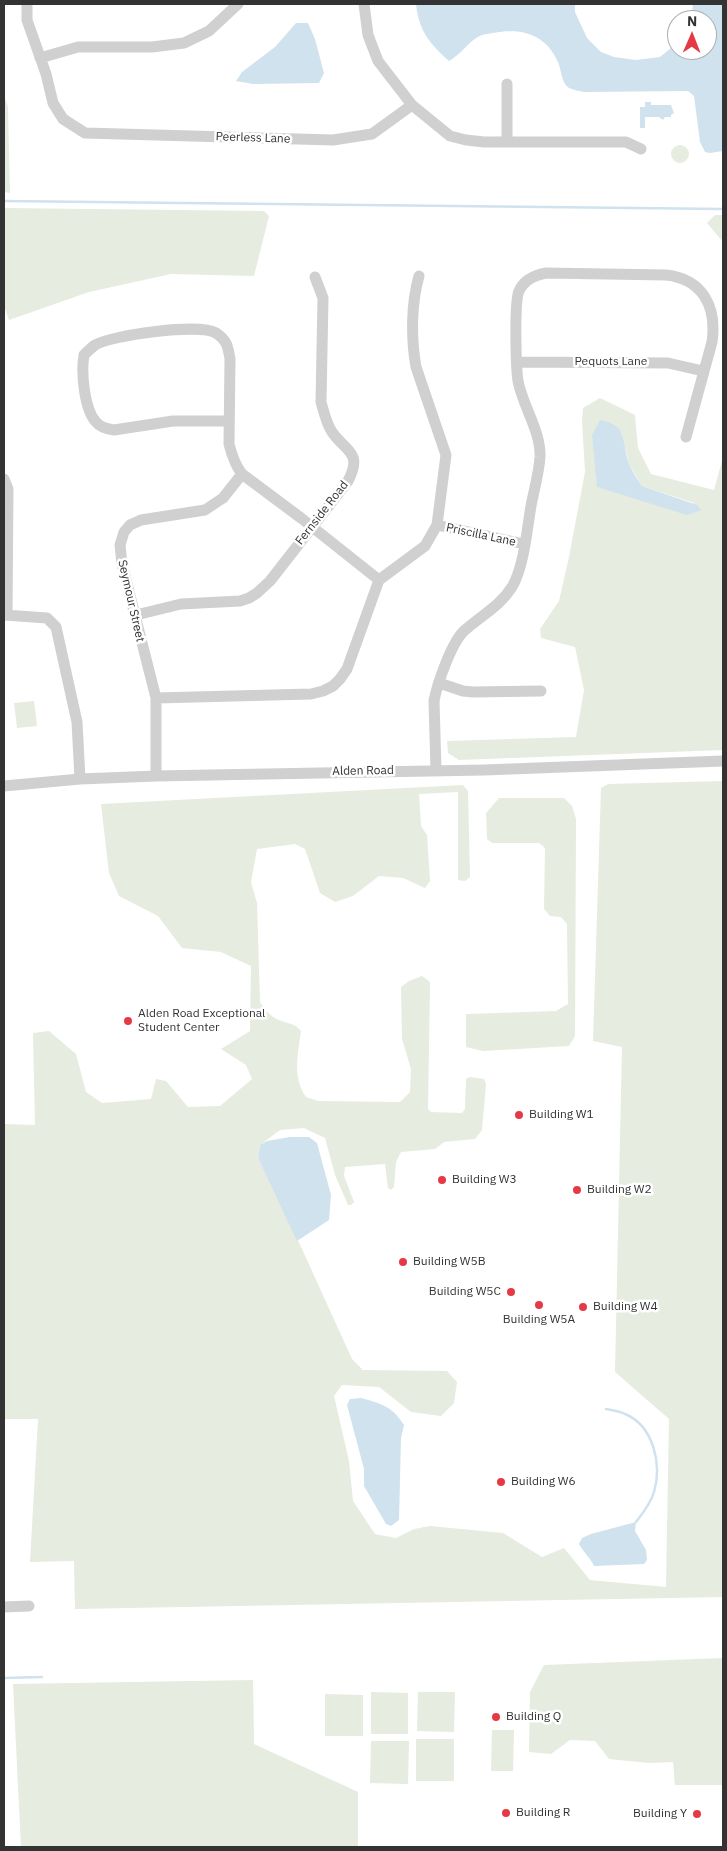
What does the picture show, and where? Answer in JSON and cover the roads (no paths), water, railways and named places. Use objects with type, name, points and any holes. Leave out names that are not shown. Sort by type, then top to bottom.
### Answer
[{"type":"street","points":[[27,4],[27,20],[40,58],[78,47],[152,47],[184,43],[209,31],[238,4]]},
{"type":"street","points":[[364,4],[364,16],[368,34],[378,61],[412,105],[450,136],[466,140],[626,142],[640,149]]},
{"type":"street","name":"Peerless Lane","points":[[40,58],[53,103],[63,119],[85,133],[334,140],[372,134],[412,105]]},
{"type":"street","points":[[507,84],[507,141]]},
{"type":"street","points":[[436,770],[434,701],[449,655],[460,635],[498,605],[513,585],[522,561],[540,451],[539,442],[518,380],[517,298],[522,287],[532,277],[546,273],[666,274],[684,279],[703,293],[710,306],[714,329],[686,437]]},
{"type":"street","points":[[156,698],[311,694],[332,686],[347,669],[379,580],[425,546],[437,526],[446,455],[416,367],[414,355],[415,291],[419,276]]},
{"type":"street","name":"Fernside Road","points":[[136,615],[181,604],[249,598],[270,581],[348,481],[353,471],[354,463],[351,451],[332,432],[321,402],[323,298],[315,277]]},
{"type":"street","points":[[228,420],[173,421],[114,430],[105,428],[96,422],[90,409],[82,367],[84,356],[96,344],[128,336],[195,329],[209,330],[216,333],[225,341],[229,353],[229,444],[232,457],[242,474],[379,580]]},
{"type":"street","name":"Pequots Lane","points":[[518,362],[668,363],[703,371]]},
{"type":"street","name":"Seymour Street","points":[[156,776],[156,698],[144,654],[120,545],[124,532],[130,525],[141,520],[205,510],[223,498],[242,474]]},
{"type":"street","points":[[4,479],[8,489],[5,615],[47,618],[56,627],[77,722],[80,779]]},
{"type":"street","name":"Priscilla Lane","points":[[437,526],[524,544]]},
{"type":"street","points":[[439,684],[473,692],[541,691]]},
{"type":"street","name":"Alden Road","points":[[4,786],[80,779],[156,776],[723,761]]},
{"type":"street","points":[[4,1607],[29,1606]]},
{"type":"water","points":[[416,4],[575,4],[575,12],[587,38],[601,52],[614,57],[636,60],[660,57],[667,51],[667,60],[717,60],[717,10],[692,10],[693,4],[723,4],[723,151],[705,152],[700,142],[694,96],[688,91],[584,92],[571,89],[564,82],[559,64],[552,51],[538,38],[522,32],[513,31],[482,35],[473,40],[449,61],[426,36],[417,13]]},
{"type":"water","points":[[296,23],[308,23],[315,39],[324,73],[319,83],[253,84],[236,81],[242,72],[275,47]]},
{"type":"water","points":[[645,102],[651,102],[651,105],[671,105],[674,113],[671,117],[665,117],[663,120],[659,117],[645,117],[645,128],[640,128],[640,107],[645,107]]},
{"type":"water","points":[[600,420],[609,422],[619,429],[624,440],[629,464],[642,486],[697,505],[701,510],[687,515],[597,487],[592,435]]},
{"type":"water","points":[[290,1137],[309,1137],[317,1143],[331,1195],[329,1220],[297,1241],[258,1158],[260,1145],[267,1141]]},
{"type":"water","points":[[361,1398],[391,1410],[404,1425],[401,1438],[399,1520],[391,1526],[386,1524],[364,1486],[364,1469],[347,1405],[350,1399]]},
{"type":"water","points":[[636,1522],[635,1531],[646,1550],[647,1560],[644,1564],[594,1566],[579,1544],[582,1538],[591,1534]]},
{"type":"waterway","points":[[4,201],[723,209]]},
{"type":"waterway","points":[[606,1409],[623,1413],[635,1420],[643,1427],[653,1447],[657,1470],[654,1492],[649,1504],[636,1522]]},
{"type":"waterway","points":[[4,1678],[42,1677]]},
{"type":"place","name":"Alden Road Exceptional Student Center","points":[[128,1021]]},
{"type":"place","name":"Building W1","points":[[519,1115]]},
{"type":"place","name":"Building W3","points":[[442,1180]]},
{"type":"place","name":"Building W2","points":[[577,1190]]},
{"type":"place","name":"Building W5B","points":[[403,1262]]},
{"type":"place","name":"Building W5C","points":[[511,1292]]},
{"type":"place","name":"Building W5A","points":[[539,1305]]},
{"type":"place","name":"Building W4","points":[[583,1307]]},
{"type":"place","name":"Building W6","points":[[501,1482]]},
{"type":"place","name":"Building Q","points":[[496,1717]]},
{"type":"place","name":"Building R","points":[[506,1813]]},
{"type":"place","name":"Building Y","points":[[697,1814]]}]
